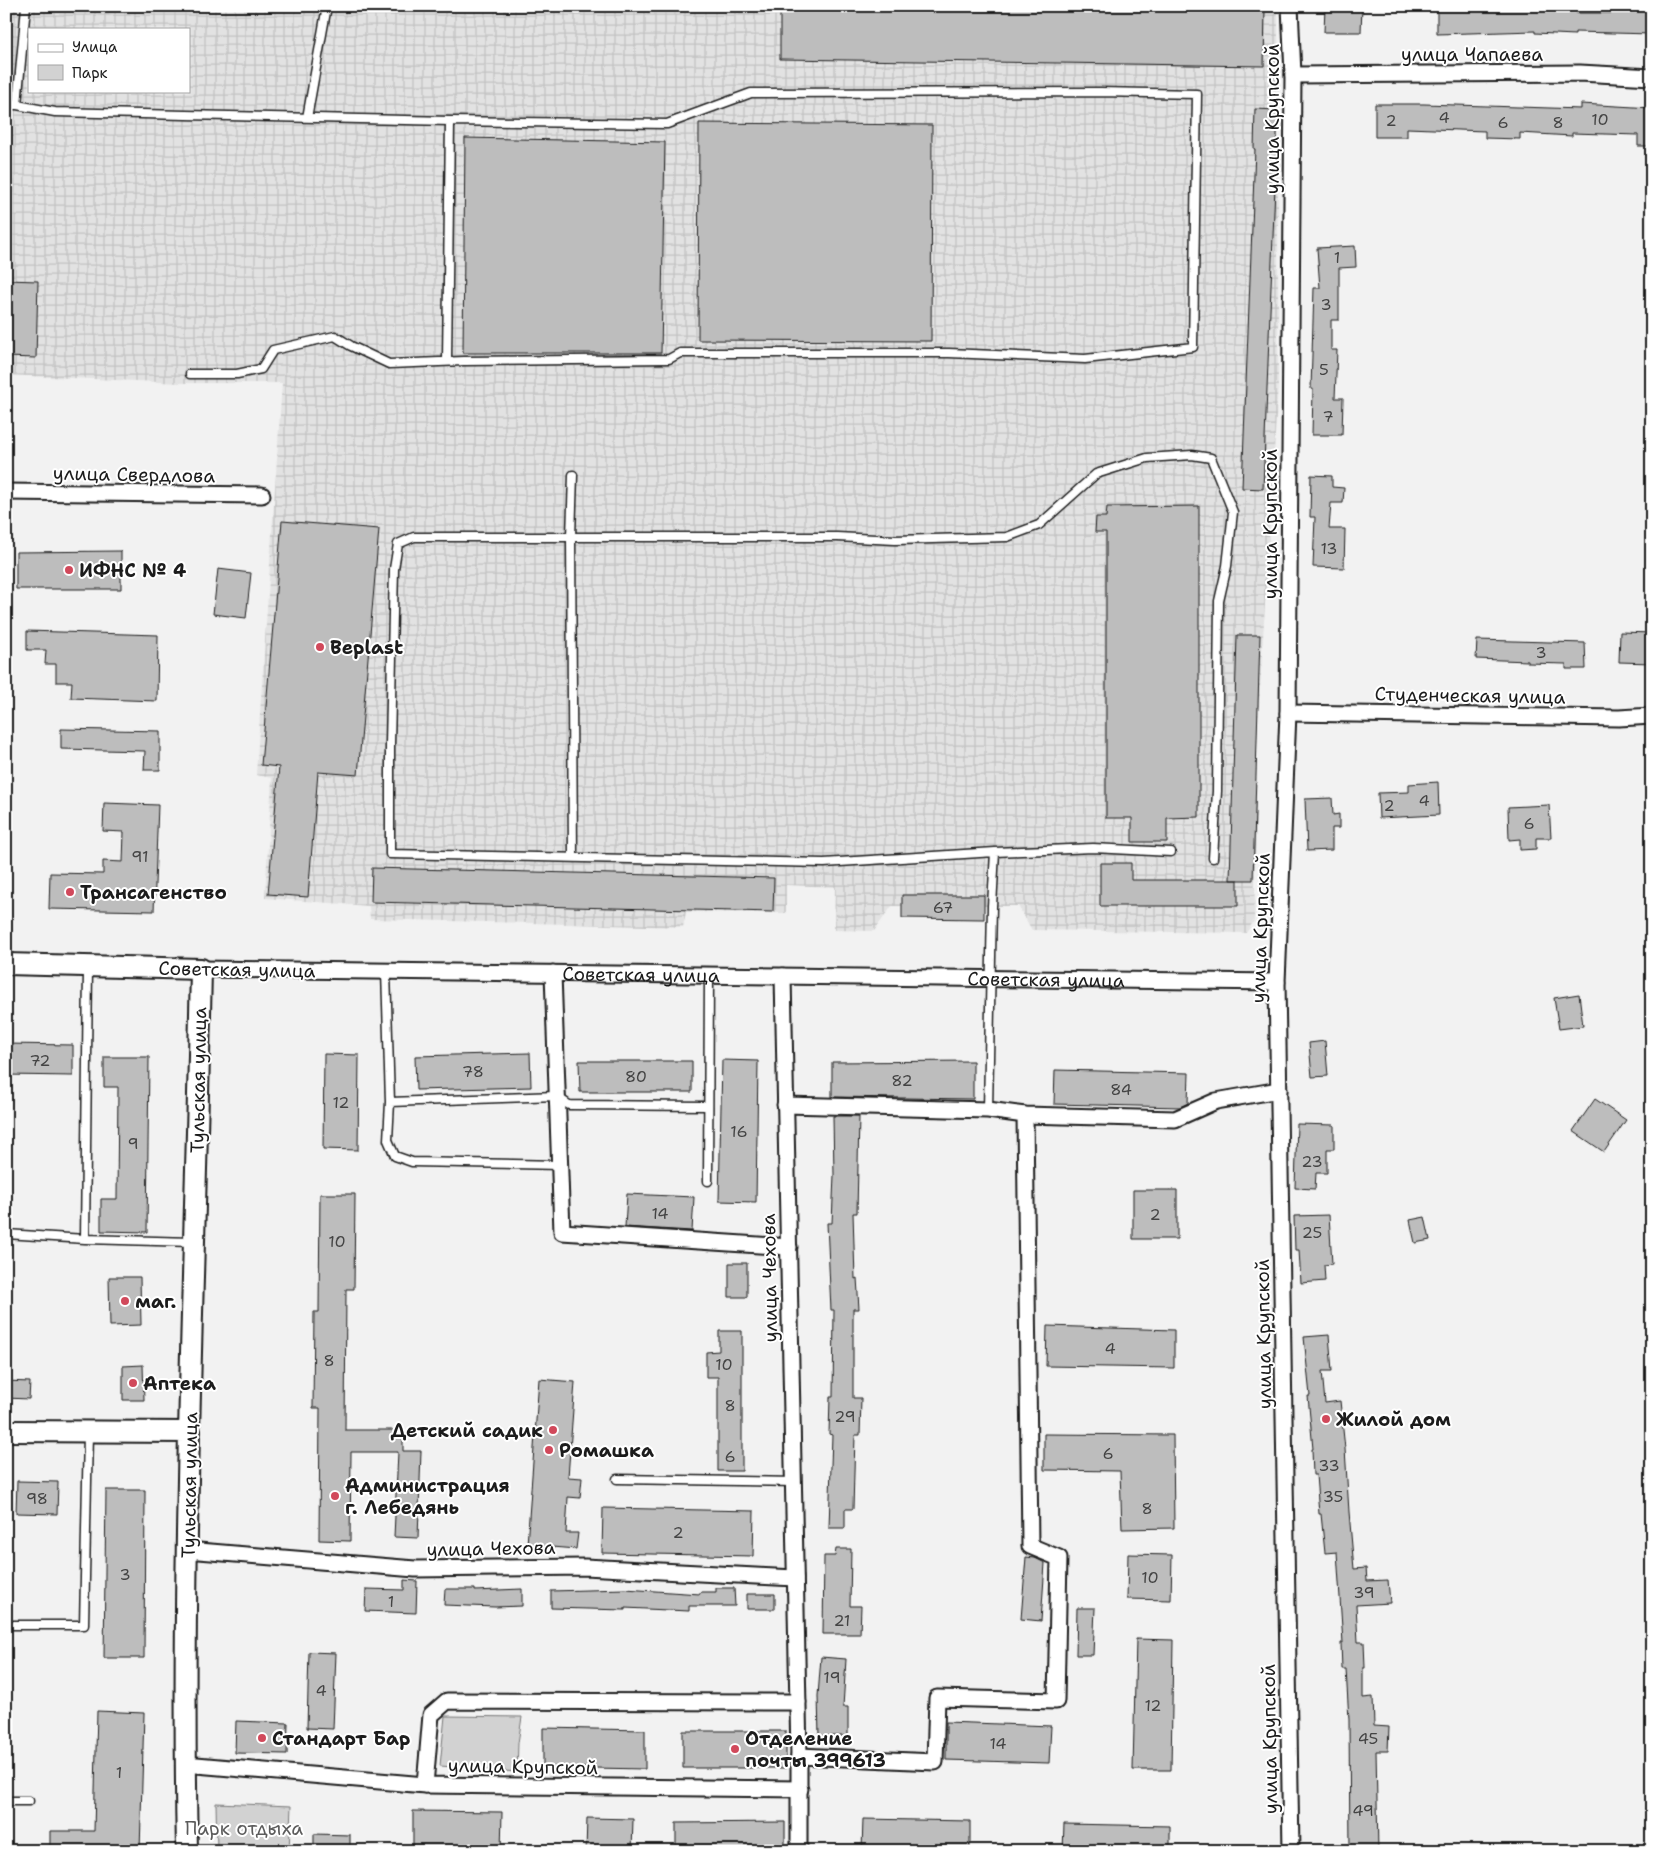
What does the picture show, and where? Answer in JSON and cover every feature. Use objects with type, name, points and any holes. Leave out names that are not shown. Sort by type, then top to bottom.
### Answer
[{"type":"main road","name":"Советская улица","points":[[6,964],[201,969]]},
{"type":"main road","name":"Тульская улица","points":[[187,1851],[185,1764],[187,1550],[201,969]]},
{"type":"main road","points":[[6,1431],[190,1432]]},
{"type":"street","name":"улица Крупской","points":[[1290,6],[1293,76],[1288,712],[1277,982],[1291,1851]]},
{"type":"street","name":"улица Чапаева","points":[[1293,76],[1580,74],[1652,77]]},
{"type":"street","name":"улица Свердлова","points":[[6,492],[262,495]]},
{"type":"street","name":"Студенческая улица","points":[[1288,712],[1619,718],[1652,716]]},
{"type":"street","name":"Советская улица","points":[[201,969],[1277,982]]},
{"type":"street","points":[[553,973],[562,1232],[788,1248]]},
{"type":"street","name":"улица Чехова","points":[[783,976],[800,1789]]},
{"type":"street","points":[[786,1105],[988,1110],[1025,1115],[1176,1119],[1216,1101],[1278,1090]]},
{"type":"street","points":[[799,1756],[935,1762],[936,1698],[1056,1701],[1059,1558],[1030,1546],[1025,1115]]},
{"type":"street","name":"улица Чехова","points":[[187,1550],[415,1569],[585,1567],[795,1578]]},
{"type":"street","points":[[425,1785],[432,1715],[447,1701],[798,1702]]},
{"type":"street","name":"улица Крупской","points":[[185,1764],[425,1785],[800,1789]]},
{"type":"street","points":[[799,1851],[800,1789]]},
{"type":"lane","points":[[17,105],[26,6]]},
{"type":"lane","points":[[307,118],[327,6]]},
{"type":"lane","points":[[6,105],[17,105],[55,112],[667,124],[751,93],[1100,92],[1196,94],[1193,347],[1085,359],[949,353],[680,353],[669,359],[447,361],[389,364],[350,346],[335,336],[273,350],[261,369],[237,374],[190,374]]},
{"type":"lane","points":[[447,361],[450,121]]},
{"type":"lane","points":[[1171,852],[1093,848],[824,862],[390,854],[390,744],[394,569],[398,544],[414,537],[837,537],[895,540],[1006,537],[1038,525],[1096,474],[1147,458],[1192,455],[1211,458],[1233,512],[1227,566],[1219,601],[1217,791],[1212,858]]},
{"type":"lane","points":[[573,475],[571,538],[573,857]]},
{"type":"lane","points":[[988,1110],[996,852]]},
{"type":"lane","points":[[84,1239],[88,966]]},
{"type":"lane","points":[[386,971],[390,1102],[388,1140],[395,1156],[412,1162],[559,1165]]},
{"type":"lane","points":[[708,1181],[709,975]]},
{"type":"lane","points":[[390,1102],[556,1096],[569,1105],[708,1106]]},
{"type":"lane","points":[[6,1234],[84,1239],[195,1242]]},
{"type":"lane","points":[[6,1625],[84,1625],[88,1432]]},
{"type":"lane","points":[[617,1479],[794,1482]]},
{"type":"lane","points":[[6,1801],[29,1801]]},
{"type":"shaded area","points":[[6,6],[1278,6],[1278,383],[1257,740],[1254,921],[1246,933],[1032,930],[1018,906],[892,906],[874,931],[834,930],[835,887],[786,885],[786,913],[686,912],[683,927],[370,919],[369,906],[265,898],[272,778],[256,775],[282,383],[180,383],[6,375]]},
{"type":"green space","points":[[445,1716],[522,1717],[518,1743],[517,1772],[440,1766]]},
{"type":"green space","name":"Парк отдыха","points":[[216,1803],[291,1806],[289,1851],[217,1851]]},
{"type":"building","points":[[780,6],[1265,6],[1264,66],[780,59]]},
{"type":"building","points":[[1325,6],[1362,6],[1361,32],[1324,32]]},
{"type":"building","points":[[1437,6],[1534,8],[1534,6],[1576,6],[1576,13],[1629,13],[1629,6],[1652,6],[1652,34],[1575,32],[1575,35],[1535,33],[1535,31],[1437,34]]},
{"type":"building","points":[[1375,104],[1581,109],[1581,104],[1652,108],[1652,146],[1638,146],[1638,135],[1572,133],[1572,136],[1520,133],[1520,139],[1485,138],[1485,131],[1407,128],[1407,137],[1375,137]]},
{"type":"building","points":[[1255,109],[1278,110],[1263,489],[1242,488]]},
{"type":"building","points":[[699,123],[932,125],[931,341],[698,340]]},
{"type":"building","points":[[465,138],[665,142],[661,353],[463,353]]},
{"type":"building","points":[[1355,246],[1356,267],[1339,268],[1339,320],[1331,320],[1331,350],[1337,350],[1335,398],[1343,398],[1342,435],[1312,435],[1313,389],[1311,389],[1314,288],[1320,288],[1317,248]]},
{"type":"building","points":[[6,280],[38,281],[36,358],[6,357]]},
{"type":"building","points":[[1311,475],[1332,476],[1332,487],[1344,488],[1343,503],[1331,503],[1329,529],[1345,529],[1344,568],[1313,567],[1315,517],[1310,517]]},
{"type":"building","points":[[1199,506],[1199,817],[1167,818],[1167,842],[1132,842],[1132,818],[1106,818],[1106,532],[1095,532],[1096,517],[1106,517],[1107,507]]},
{"type":"building","name":"Beplast","points":[[282,521],[379,529],[358,775],[318,772],[308,897],[268,894],[279,767],[261,765]]},
{"type":"building","name":"ИФНС № 4","points":[[121,551],[121,589],[16,589],[16,552]]},
{"type":"building","points":[[218,569],[251,573],[246,618],[213,614]]},
{"type":"building","points":[[27,631],[158,635],[157,701],[71,698],[72,682],[56,682],[56,664],[45,664],[46,650],[27,650]]},
{"type":"building","points":[[1620,632],[1652,633],[1652,663],[1619,662]]},
{"type":"building","points":[[1237,635],[1260,635],[1253,880],[1230,880]]},
{"type":"building","points":[[1477,640],[1585,643],[1586,669],[1566,669],[1566,664],[1476,659]]},
{"type":"building","points":[[61,729],[160,731],[160,770],[144,770],[145,751],[61,749]]},
{"type":"building","points":[[1438,782],[1439,815],[1379,818],[1378,793],[1409,792],[1409,784]]},
{"type":"building","points":[[1332,798],[1333,815],[1339,814],[1339,828],[1332,828],[1332,850],[1307,851],[1305,799]]},
{"type":"building","points":[[104,803],[158,805],[154,911],[49,909],[50,873],[103,874],[103,861],[123,862],[124,832],[103,831]]},
{"type":"building","points":[[1549,805],[1551,838],[1536,838],[1536,849],[1520,850],[1520,839],[1509,840],[1508,807]]},
{"type":"building","points":[[1100,863],[1131,863],[1131,880],[1238,880],[1238,906],[1100,906]]},
{"type":"building","points":[[372,868],[774,878],[773,912],[371,902]]},
{"type":"building","points":[[902,895],[984,895],[984,919],[902,918]]},
{"type":"building","points":[[1579,994],[1583,1026],[1559,1029],[1554,998]]},
{"type":"building","points":[[1325,1041],[1328,1076],[1312,1077],[1309,1043]]},
{"type":"building","points":[[6,1044],[73,1045],[73,1076],[6,1075]]},
{"type":"building","points":[[530,1053],[531,1087],[416,1090],[415,1056]]},
{"type":"building","points":[[324,1054],[359,1055],[358,1150],[323,1149]]},
{"type":"building","points":[[104,1057],[149,1057],[147,1232],[101,1231],[101,1199],[117,1199],[118,1087],[104,1087]]},
{"type":"building","points":[[722,1060],[758,1061],[756,1202],[719,1201]]},
{"type":"building","points":[[579,1061],[692,1061],[692,1092],[580,1092]]},
{"type":"building","points":[[973,1061],[973,1099],[832,1097],[832,1062]]},
{"type":"building","points":[[1055,1070],[1189,1073],[1188,1103],[1180,1107],[1054,1104]]},
{"type":"building","points":[[1595,1099],[1626,1120],[1604,1152],[1573,1131]]},
{"type":"building","points":[[833,1116],[859,1116],[857,1213],[853,1213],[855,1279],[857,1278],[859,1309],[853,1309],[853,1398],[861,1398],[860,1435],[855,1435],[853,1509],[845,1509],[845,1528],[829,1528],[832,1435],[829,1434],[830,1397],[833,1397],[834,1310],[831,1310],[827,1223],[832,1223],[834,1175]]},
{"type":"building","points":[[1297,1124],[1334,1125],[1334,1149],[1327,1149],[1327,1173],[1316,1173],[1315,1189],[1295,1188]]},
{"type":"building","points":[[1133,1190],[1177,1190],[1177,1239],[1133,1239]]},
{"type":"building","points":[[320,1194],[355,1194],[354,1289],[346,1289],[345,1430],[403,1430],[403,1451],[421,1451],[418,1538],[394,1537],[398,1452],[351,1452],[350,1541],[319,1540],[320,1408],[313,1408],[314,1312],[319,1312]]},
{"type":"building","points":[[627,1194],[694,1197],[692,1231],[625,1227]]},
{"type":"building","points":[[1329,1215],[1332,1264],[1324,1265],[1325,1281],[1301,1283],[1299,1250],[1295,1250],[1294,1216]]},
{"type":"building","points":[[1425,1217],[1430,1240],[1415,1243],[1410,1220]]},
{"type":"building","points":[[729,1263],[747,1263],[747,1297],[729,1297]]},
{"type":"building","name":"маг.","points":[[109,1277],[140,1277],[141,1325],[110,1326]]},
{"type":"building","points":[[1047,1326],[1174,1330],[1174,1368],[1046,1366]]},
{"type":"building","points":[[719,1331],[742,1331],[742,1471],[718,1471],[718,1377],[706,1377],[706,1352],[719,1351]]},
{"type":"building","points":[[1329,1335],[1332,1371],[1322,1371],[1325,1403],[1340,1401],[1354,1569],[1366,1568],[1367,1581],[1388,1580],[1390,1603],[1356,1605],[1358,1642],[1364,1642],[1363,1698],[1373,1697],[1374,1726],[1389,1727],[1388,1751],[1376,1751],[1378,1851],[1350,1851],[1349,1720],[1346,1669],[1342,1669],[1341,1643],[1343,1643],[1337,1552],[1325,1553],[1316,1475],[1313,1475],[1313,1449],[1308,1396],[1310,1396],[1304,1337]]},
{"type":"building","name":"Аптека","points":[[143,1365],[144,1400],[123,1400],[123,1366]]},
{"type":"building","name":"Детский садик","points":[[539,1379],[575,1382],[568,1477],[582,1478],[580,1498],[568,1497],[566,1533],[578,1533],[576,1549],[527,1545]]},
{"type":"building","points":[[6,1381],[30,1382],[29,1399],[6,1398]]},
{"type":"building","points":[[1044,1434],[1173,1435],[1174,1528],[1122,1529],[1120,1471],[1044,1470]]},
{"type":"building","points":[[17,1481],[58,1482],[57,1514],[16,1513]]},
{"type":"building","points":[[106,1490],[145,1490],[144,1658],[104,1658]]},
{"type":"building","points":[[603,1508],[754,1511],[753,1556],[602,1553]]},
{"type":"building","points":[[836,1549],[851,1549],[850,1606],[861,1606],[860,1634],[823,1634],[824,1556],[835,1556]]},
{"type":"building","points":[[1128,1554],[1172,1555],[1171,1600],[1127,1599]]},
{"type":"building","points":[[1026,1557],[1035,1558],[1045,1563],[1041,1621],[1021,1619]]},
{"type":"building","points":[[404,1580],[417,1581],[416,1613],[365,1611],[366,1589],[404,1590]]},
{"type":"building","points":[[716,1588],[734,1588],[735,1606],[689,1606],[689,1611],[625,1608],[625,1610],[551,1608],[551,1591],[625,1589],[700,1594],[700,1592],[716,1592]]},
{"type":"building","points":[[445,1589],[475,1589],[475,1591],[522,1589],[522,1606],[444,1605]]},
{"type":"building","points":[[747,1594],[775,1594],[775,1609],[747,1609]]},
{"type":"building","points":[[1077,1608],[1095,1608],[1093,1655],[1076,1655]]},
{"type":"building","points":[[1136,1639],[1173,1640],[1171,1770],[1133,1770]]},
{"type":"building","points":[[309,1652],[336,1653],[333,1729],[307,1728]]},
{"type":"building","points":[[821,1657],[846,1659],[843,1707],[848,1707],[848,1736],[819,1736],[818,1696]]},
{"type":"building","points":[[97,1711],[144,1713],[140,1851],[50,1851],[50,1831],[94,1831]]},
{"type":"building","name":"Стандарт Бар","points":[[236,1721],[288,1723],[287,1754],[235,1753]]},
{"type":"building","points":[[946,1722],[1051,1726],[1049,1763],[946,1760]]},
{"type":"building","points":[[543,1728],[645,1730],[645,1769],[543,1767]]},
{"type":"building","name":"Отделение почты 399613","points":[[683,1731],[786,1731],[786,1768],[683,1768]]},
{"type":"building","points":[[413,1811],[502,1812],[501,1851],[413,1851]]},
{"type":"building","points":[[587,1818],[633,1819],[632,1851],[586,1851]]},
{"type":"building","points":[[863,1819],[970,1821],[970,1851],[862,1851]]},
{"type":"building","points":[[785,1822],[785,1851],[676,1851],[676,1823]]},
{"type":"building","points":[[1064,1824],[1170,1826],[1170,1851],[1063,1851]]},
{"type":"building","points":[[314,1834],[350,1835],[350,1851],[314,1851]]},
{"type":"place","name":"ИФНС № 4","points":[[69,570]]},
{"type":"place","name":"Beplast","points":[[320,647]]},
{"type":"place","name":"Трансагенство","points":[[70,892]]},
{"type":"place","name":"маг.","points":[[125,1301]]},
{"type":"place","name":"Аптека","points":[[133,1383]]},
{"type":"place","name":"Жилой дом","points":[[1326,1419]]},
{"type":"place","name":"Детский садик","points":[[553,1430]]},
{"type":"place","name":"Ромашка","points":[[549,1450]]},
{"type":"place","name":"Администрация г. Лебедянь","points":[[335,1496]]},
{"type":"place","name":"Стандарт Бар","points":[[262,1738]]},
{"type":"place","name":"Отделение почты 399613","points":[[735,1749]]}]
